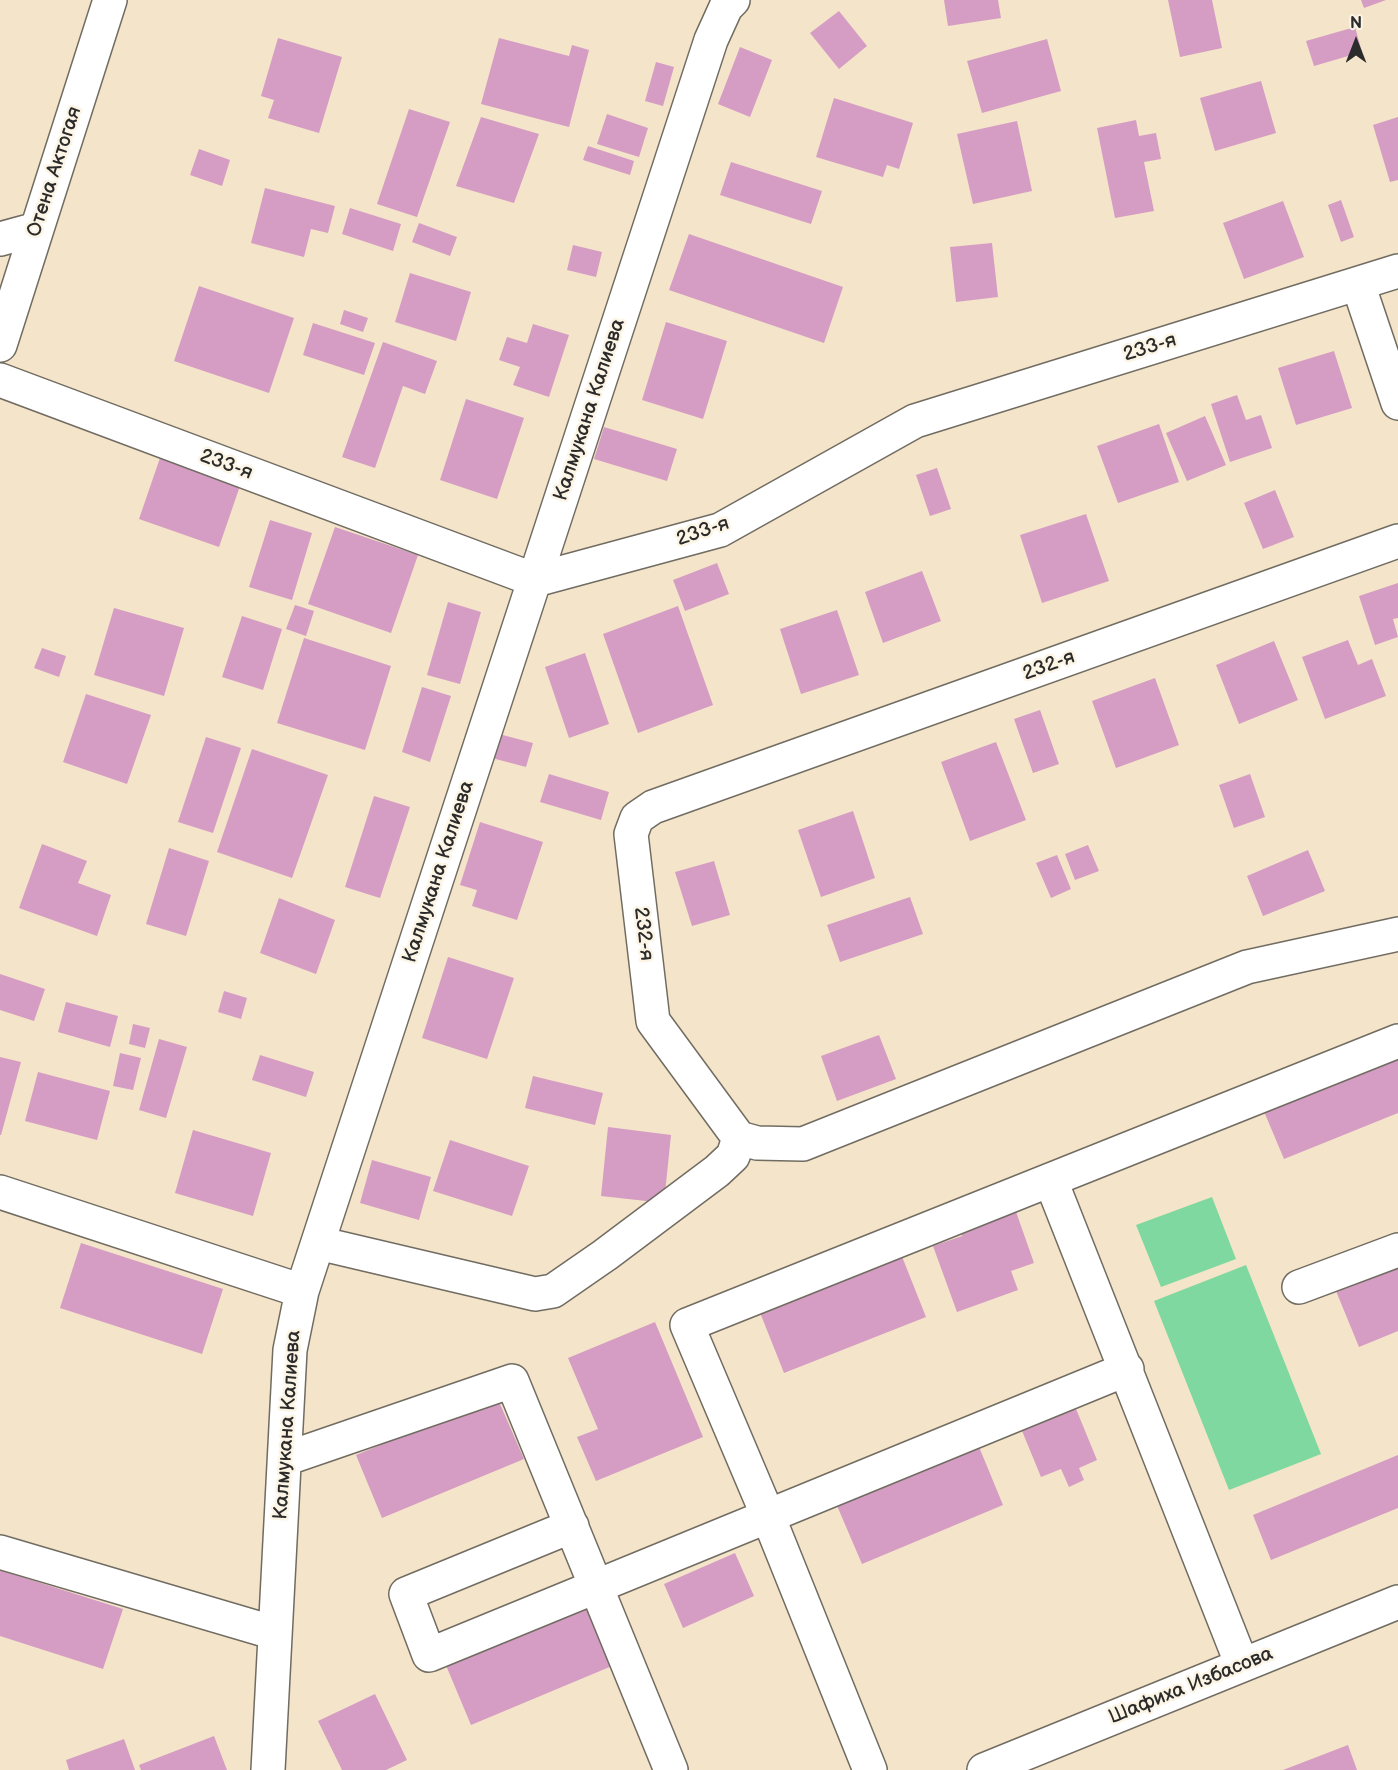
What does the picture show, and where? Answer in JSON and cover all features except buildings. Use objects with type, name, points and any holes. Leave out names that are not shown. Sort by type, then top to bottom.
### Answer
[{"type":"street","name":"Отена Актогая","points":[[0,345],[110,0]]},
{"type":"street","name":"Калмукана Калиева","points":[[268,1770],[290,1350],[302,1291],[711,40],[726,7],[733,0]]},
{"type":"street","points":[[0,239],[37,229]]},
{"type":"street","name":"233-я","points":[[0,380],[535,580],[720,530],[915,421],[1398,272]]},
{"type":"street","points":[[1358,284],[1398,403]]},
{"type":"street","name":"232-я","points":[[740,1138],[653,1021],[631,834],[637,818],[653,807],[1398,541]]},
{"type":"street","points":[[318,1243],[535,1294],[553,1291],[717,1171],[733,1156],[740,1138],[757,1143],[803,1144],[1247,967],[1398,934]]},
{"type":"street","points":[[870,1770],[768,1516],[687,1325],[1398,1041]]},
{"type":"street","points":[[1051,1181],[1242,1665]]},
{"type":"street","points":[[0,1192],[302,1291]]},
{"type":"street","points":[[1299,1287],[1398,1250]]},
{"type":"street","points":[[572,1526],[406,1594],[429,1655],[1126,1369]]},
{"type":"street","points":[[285,1459],[512,1381],[671,1770]]},
{"type":"street","points":[[0,1552],[275,1633]]},
{"type":"street","name":"Шафиха Избасова","points":[[984,1770],[1398,1602]]},
{"type":"green space","points":[[1212,1197],[1236,1259],[1161,1287],[1136,1225]]},
{"type":"green space","points":[[1246,1265],[1321,1454],[1229,1490],[1154,1301]]}]
